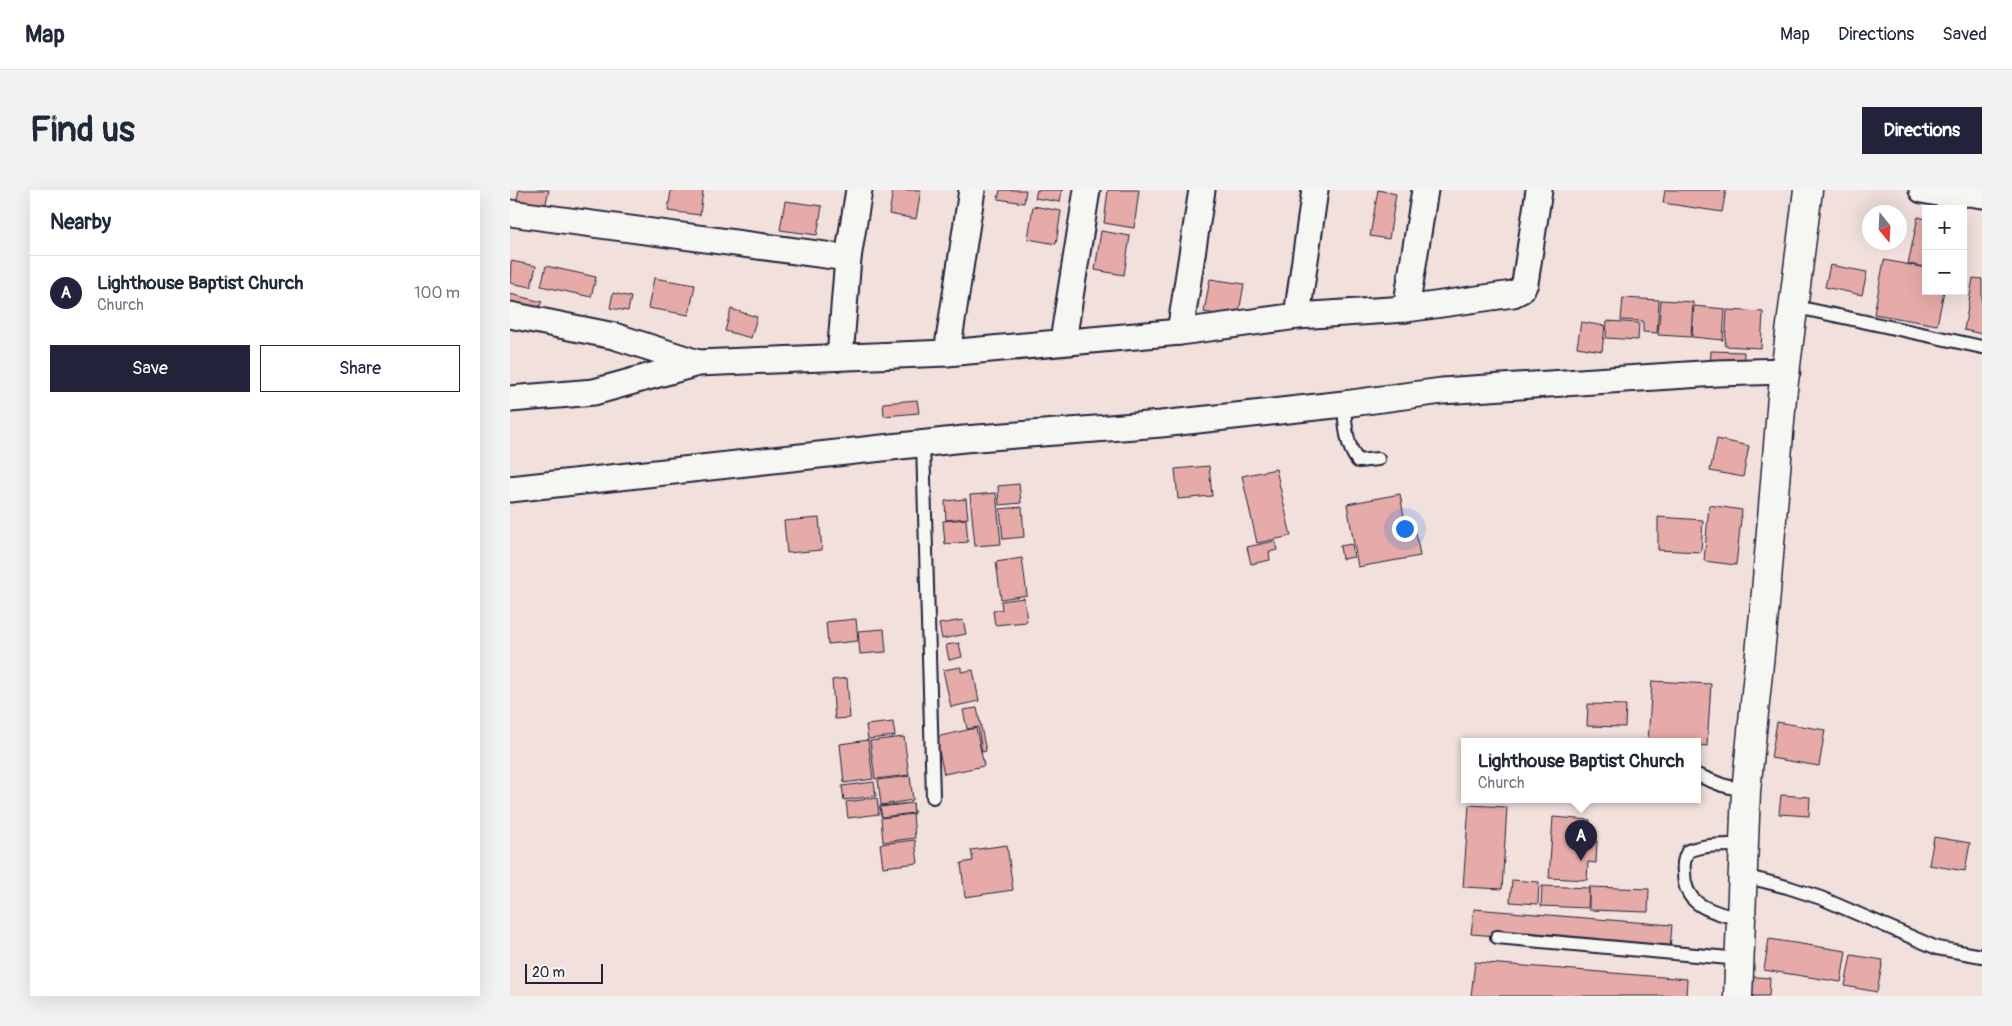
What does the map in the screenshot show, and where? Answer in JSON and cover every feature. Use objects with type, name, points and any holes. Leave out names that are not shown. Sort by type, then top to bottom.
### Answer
[{"type":"main road","points":[[1738,996],[1746,790],[1765,604],[1782,397],[1787,371],[1792,306],[1808,190]]},
{"type":"street","points":[[840,357],[848,258],[859,190]]},
{"type":"street","points":[[947,353],[972,190]]},
{"type":"street","points":[[1063,341],[1087,190]]},
{"type":"street","points":[[1180,332],[1202,190]]},
{"type":"street","points":[[1297,316],[1316,190]]},
{"type":"street","points":[[1406,309],[1426,190]]},
{"type":"street","points":[[510,399],[594,392],[698,363],[947,353],[1063,341],[1180,332],[1297,316],[1406,309],[1513,294],[1521,290],[1525,283],[1538,190]]},
{"type":"street","points":[[1922,190],[1949,195],[1968,193],[1982,195]]},
{"type":"street","points":[[510,213],[848,258]]},
{"type":"street","points":[[510,316],[614,336],[698,363]]},
{"type":"street","points":[[510,490],[922,444],[1161,424],[1442,391],[1717,373],[1787,371]]},
{"type":"lane","points":[[1792,306],[1982,347]]},
{"type":"lane","points":[[1344,404],[1345,426],[1352,454],[1358,461],[1378,459]]},
{"type":"lane","points":[[922,444],[933,797]]},
{"type":"lane","points":[[1701,777],[1722,785],[1746,790]]},
{"type":"lane","points":[[1741,920],[1694,902],[1684,887],[1683,860],[1688,850],[1696,848],[1714,845],[1744,845]]},
{"type":"lane","points":[[1744,876],[1821,898],[1937,948],[1982,956]]},
{"type":"lane","points":[[1497,937],[1740,959]]},
{"type":"building","points":[[519,190],[549,190],[543,215],[515,208]]},
{"type":"building","points":[[671,190],[703,190],[700,215],[668,211]]},
{"type":"building","points":[[893,190],[921,190],[916,219],[889,214]]},
{"type":"building","points":[[1000,190],[1026,190],[1024,203],[998,199]]},
{"type":"building","points":[[1037,190],[1062,190],[1060,202],[1035,198]]},
{"type":"building","points":[[1108,190],[1139,190],[1134,228],[1104,223]]},
{"type":"building","points":[[1378,190],[1396,194],[1389,239],[1370,236]]},
{"type":"building","points":[[1665,190],[1726,190],[1722,212],[1663,203]]},
{"type":"building","points":[[785,201],[822,206],[817,235],[780,230]]},
{"type":"building","points":[[1033,206],[1061,211],[1056,244],[1028,239]]},
{"type":"building","points":[[1918,217],[1922,218],[1922,266],[1908,264]]},
{"type":"building","points":[[1101,231],[1130,236],[1124,275],[1095,270]]},
{"type":"building","points":[[1884,260],[1922,267],[1922,295],[1943,295],[1937,325],[1874,314]]},
{"type":"building","points":[[511,261],[536,266],[531,287],[510,283]]},
{"type":"building","points":[[1830,265],[1867,272],[1862,295],[1825,287]]},
{"type":"building","points":[[546,266],[596,277],[591,297],[541,286]]},
{"type":"building","points":[[654,278],[695,285],[689,315],[648,308]]},
{"type":"building","points":[[1973,278],[1982,279],[1982,334],[1964,330]]},
{"type":"building","points":[[1210,279],[1244,284],[1238,318],[1204,312]]},
{"type":"building","points":[[613,293],[631,297],[628,311],[610,308]]},
{"type":"building","points":[[510,294],[542,302],[533,316],[510,310]]},
{"type":"building","points":[[1623,298],[1659,300],[1657,333],[1643,332],[1643,321],[1621,320]]},
{"type":"building","points":[[1661,300],[1693,302],[1691,337],[1658,335]]},
{"type":"building","points":[[1694,306],[1725,309],[1723,340],[1692,337]]},
{"type":"building","points":[[731,309],[757,317],[751,338],[725,331]]},
{"type":"building","points":[[1727,310],[1763,312],[1761,348],[1725,346]]},
{"type":"building","points":[[1607,321],[1639,323],[1638,340],[1606,338]]},
{"type":"building","points":[[1581,322],[1605,326],[1602,351],[1577,347]]},
{"type":"building","points":[[1711,351],[1744,352],[1743,372],[1710,370]]},
{"type":"building","points":[[917,400],[919,413],[884,416],[883,403]]},
{"type":"building","points":[[1717,439],[1749,446],[1743,477],[1710,471]]},
{"type":"building","points":[[1209,466],[1212,496],[1178,499],[1175,469]]},
{"type":"building","points":[[1276,469],[1291,536],[1257,543],[1242,476]]},
{"type":"building","points":[[1019,484],[1021,503],[999,505],[998,486]]},
{"type":"building","points":[[996,493],[1001,544],[975,546],[970,495]]},
{"type":"building","points":[[1400,494],[1406,529],[1415,527],[1420,556],[1358,567],[1347,504]]},
{"type":"building","points":[[966,499],[968,518],[946,520],[945,501]]},
{"type":"building","points":[[1709,505],[1742,510],[1736,565],[1704,561]]},
{"type":"building","points":[[1022,507],[1024,537],[1003,539],[1000,509]]},
{"type":"building","points":[[1658,517],[1703,520],[1701,552],[1658,550]]},
{"type":"building","points":[[819,518],[822,550],[787,553],[784,521]]},
{"type":"building","points":[[966,519],[968,542],[945,544],[943,521]]},
{"type":"building","points":[[1275,541],[1277,550],[1269,552],[1270,560],[1251,564],[1247,547]]},
{"type":"building","points":[[1352,544],[1354,557],[1342,559],[1340,546]]},
{"type":"building","points":[[1022,558],[1027,595],[1001,599],[996,562]]},
{"type":"building","points":[[1024,598],[1027,622],[995,625],[993,611],[1002,610],[1001,601]]},
{"type":"building","points":[[856,619],[858,641],[828,644],[826,622]]},
{"type":"building","points":[[963,620],[966,634],[942,639],[939,624]]},
{"type":"building","points":[[884,629],[886,652],[860,654],[858,631]]},
{"type":"building","points":[[959,643],[962,657],[949,660],[946,645]]},
{"type":"building","points":[[961,667],[961,672],[973,670],[979,701],[951,707],[943,670]]},
{"type":"building","points":[[847,678],[850,718],[835,719],[832,680]]},
{"type":"building","points":[[1652,681],[1711,684],[1707,746],[1701,745],[1701,738],[1648,738]]},
{"type":"building","points":[[1588,704],[1626,705],[1625,727],[1587,726]]},
{"type":"building","points":[[977,708],[986,751],[982,752],[978,727],[967,729],[963,710]]},
{"type":"building","points":[[893,722],[895,736],[868,739],[866,725]]},
{"type":"building","points":[[1777,722],[1825,730],[1819,766],[1771,758]]},
{"type":"building","points":[[976,728],[984,766],[944,774],[936,737]]},
{"type":"building","points":[[904,737],[909,775],[875,779],[870,741]]},
{"type":"building","points":[[868,740],[873,779],[844,783],[840,744]]},
{"type":"building","points":[[910,776],[913,800],[881,805],[878,780]]},
{"type":"building","points":[[874,782],[876,796],[844,800],[842,786]]},
{"type":"building","points":[[1781,795],[1810,797],[1809,816],[1779,814]]},
{"type":"building","points":[[877,798],[879,814],[848,818],[846,802]]},
{"type":"building","points":[[913,803],[914,813],[881,816],[880,806]]},
{"type":"building","points":[[913,803],[914,813],[882,817],[880,807]]},
{"type":"building","points":[[1469,805],[1507,807],[1502,889],[1463,887]]},
{"type":"building","points":[[913,814],[915,838],[883,842],[881,818]]},
{"type":"building","points":[[1553,817],[1590,820],[1588,841],[1597,841],[1596,863],[1588,862],[1587,880],[1549,878]]},
{"type":"building","points":[[1934,837],[1970,843],[1965,871],[1929,865]]},
{"type":"building","points":[[915,840],[918,863],[883,867],[880,844]]},
{"type":"building","points":[[1007,845],[1013,890],[965,897],[961,863],[973,861],[971,850]]},
{"type":"building","points":[[1512,880],[1539,882],[1538,904],[1510,902]]},
{"type":"building","points":[[1542,886],[1589,888],[1588,908],[1541,906]]},
{"type":"building","points":[[1589,887],[1649,889],[1648,912],[1589,910]]},
{"type":"building","points":[[1474,909],[1672,925],[1670,949],[1471,934]]},
{"type":"building","points":[[1769,939],[1846,951],[1841,982],[1764,970]]},
{"type":"building","points":[[1851,955],[1883,960],[1877,992],[1845,986]]},
{"type":"building","points":[[1475,962],[1687,979],[1686,996],[1471,996]]},
{"type":"building","points":[[1745,976],[1770,978],[1769,996],[1743,996]]},
{"type":"place","name":"Lighthouse Baptist Church","points":[[1581,861]]}]
